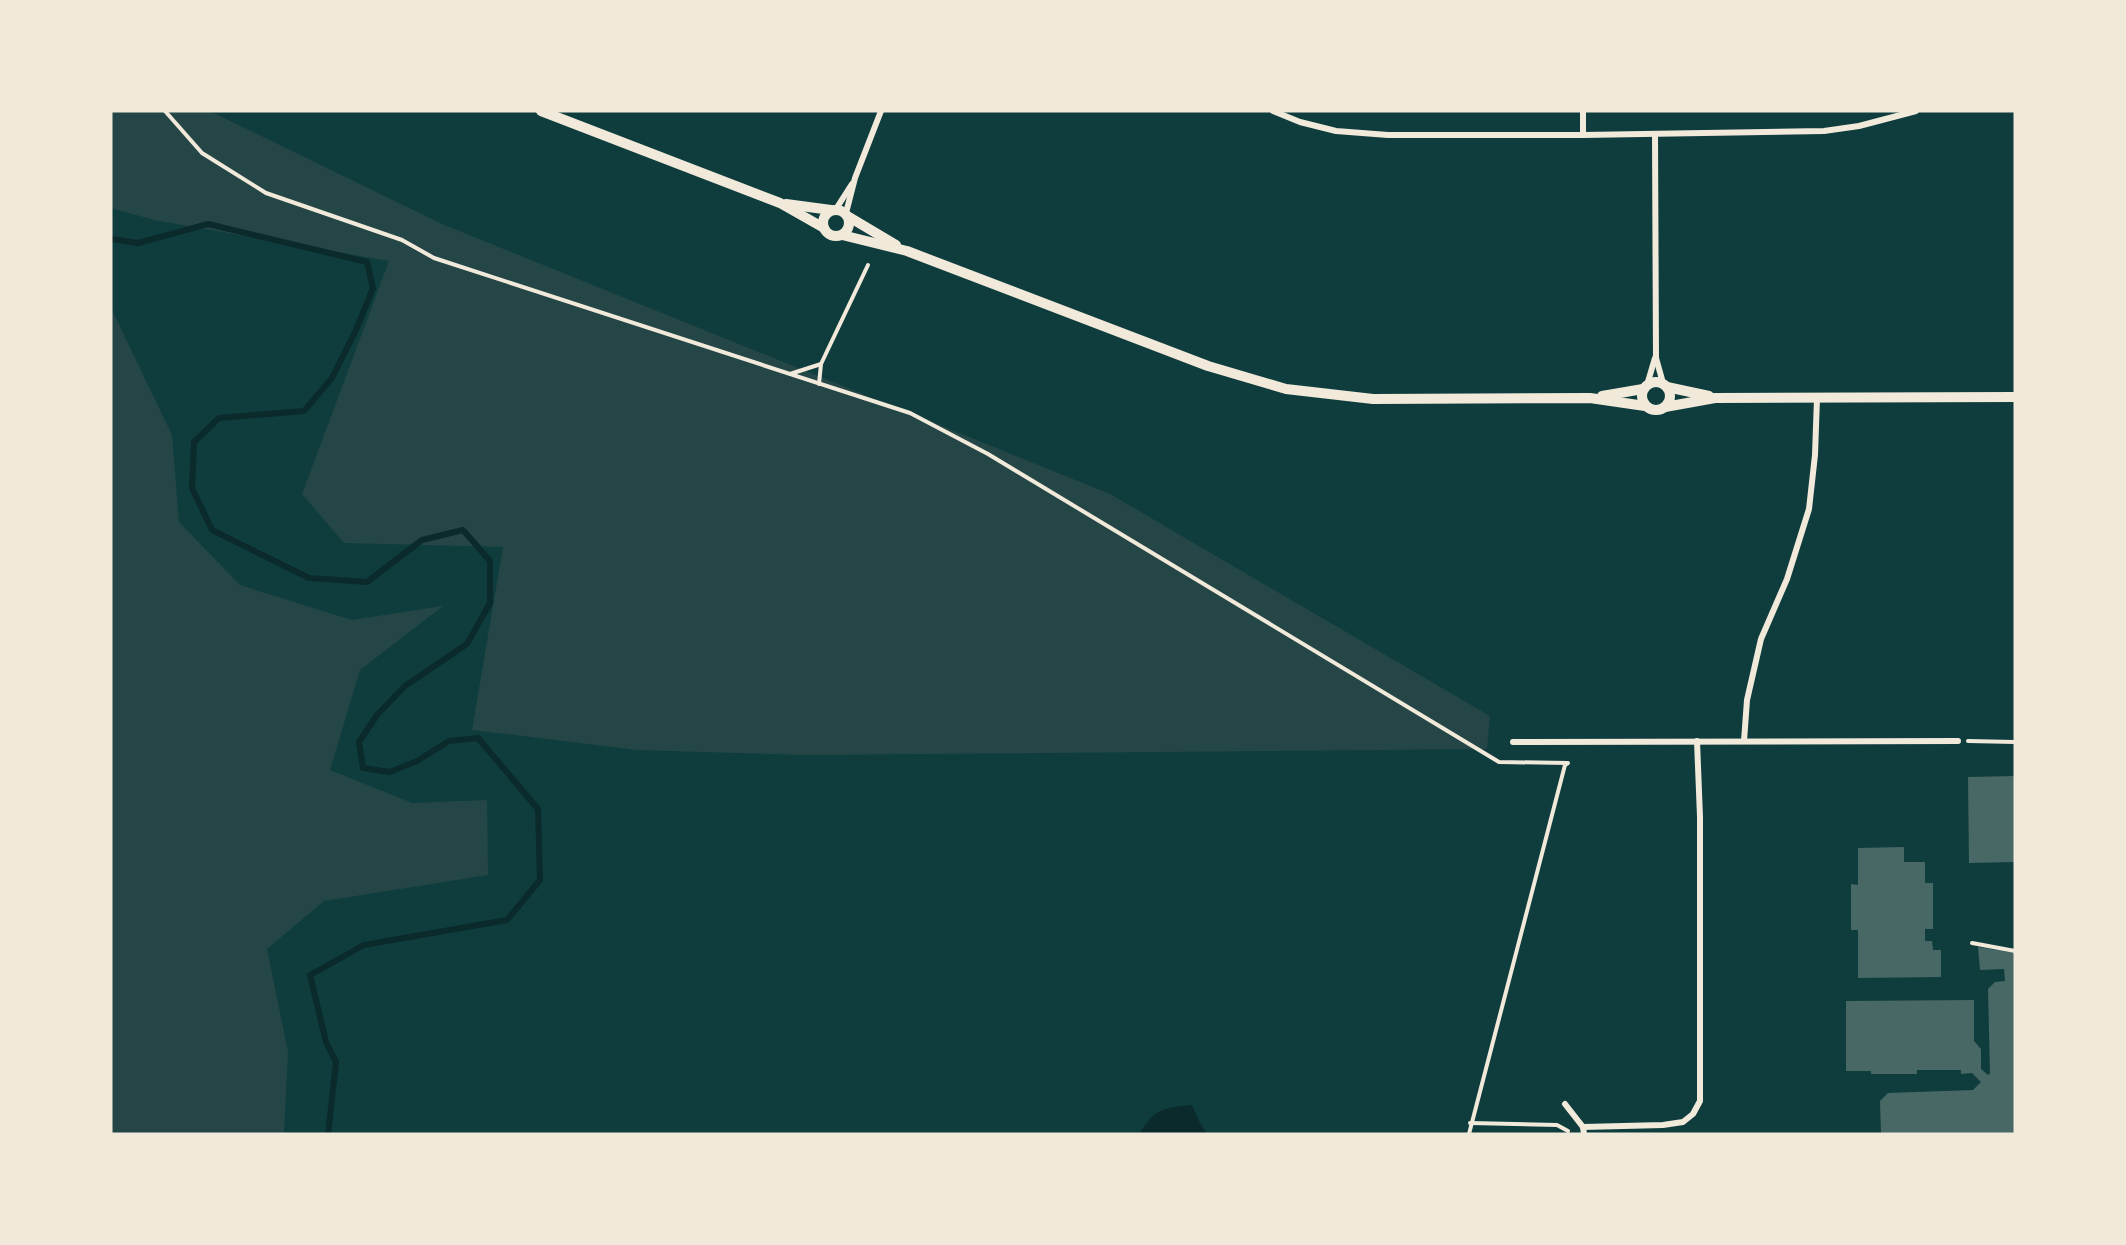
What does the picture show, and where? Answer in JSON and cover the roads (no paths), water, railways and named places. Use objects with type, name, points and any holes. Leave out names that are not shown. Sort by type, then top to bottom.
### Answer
[{"type":"street","points":[[541,111],[780,203],[832,235],[842,235],[907,251],[1208,366],[1286,389],[1373,399],[1590,398],[1645,406],[1655,411],[1715,398],[2015,397]]},
{"type":"street","points":[[824,228],[824,218],[840,212],[881,111]]},
{"type":"street","points":[[1273,111],[1300,122],[1336,131],[1388,135],[1824,131],[1859,126],[1916,111]]},
{"type":"street","points":[[1582,135],[1583,111]]},
{"type":"street","points":[[1655,134],[1656,358],[1671,397],[1665,407]]},
{"type":"street","points":[[840,212],[855,178]]},
{"type":"street","points":[[780,203],[840,212],[907,251]]},
{"type":"street","points":[[840,212],[849,228],[842,235]]},
{"type":"street","points":[[1645,406],[1642,401],[1645,387],[1656,358]]},
{"type":"street","points":[[1590,398],[1645,387],[1657,382],[1715,398]]},
{"type":"street","points":[[1744,741],[1747,700],[1761,639],[1787,579],[1809,509],[1815,455],[1816,398]]},
{"type":"street","points":[[1565,1104],[1584,1130],[1683,1122],[1693,1114],[1700,1101],[1700,817],[1697,741]]},
{"type":"street","points":[[1513,742],[1958,741]]},
{"type":"waterway","points":[[111,239],[138,243],[208,224],[367,262],[373,288],[356,330],[332,378],[304,411],[219,418],[194,442],[192,488],[212,530],[309,578],[367,582],[422,540],[463,530],[490,561],[490,603],[467,644],[405,686],[377,715],[359,742],[363,768],[390,772],[417,761],[449,741],[478,738],[538,809],[540,880],[507,920],[364,945],[310,975],[326,1042],[336,1062],[328,1134]]}]
